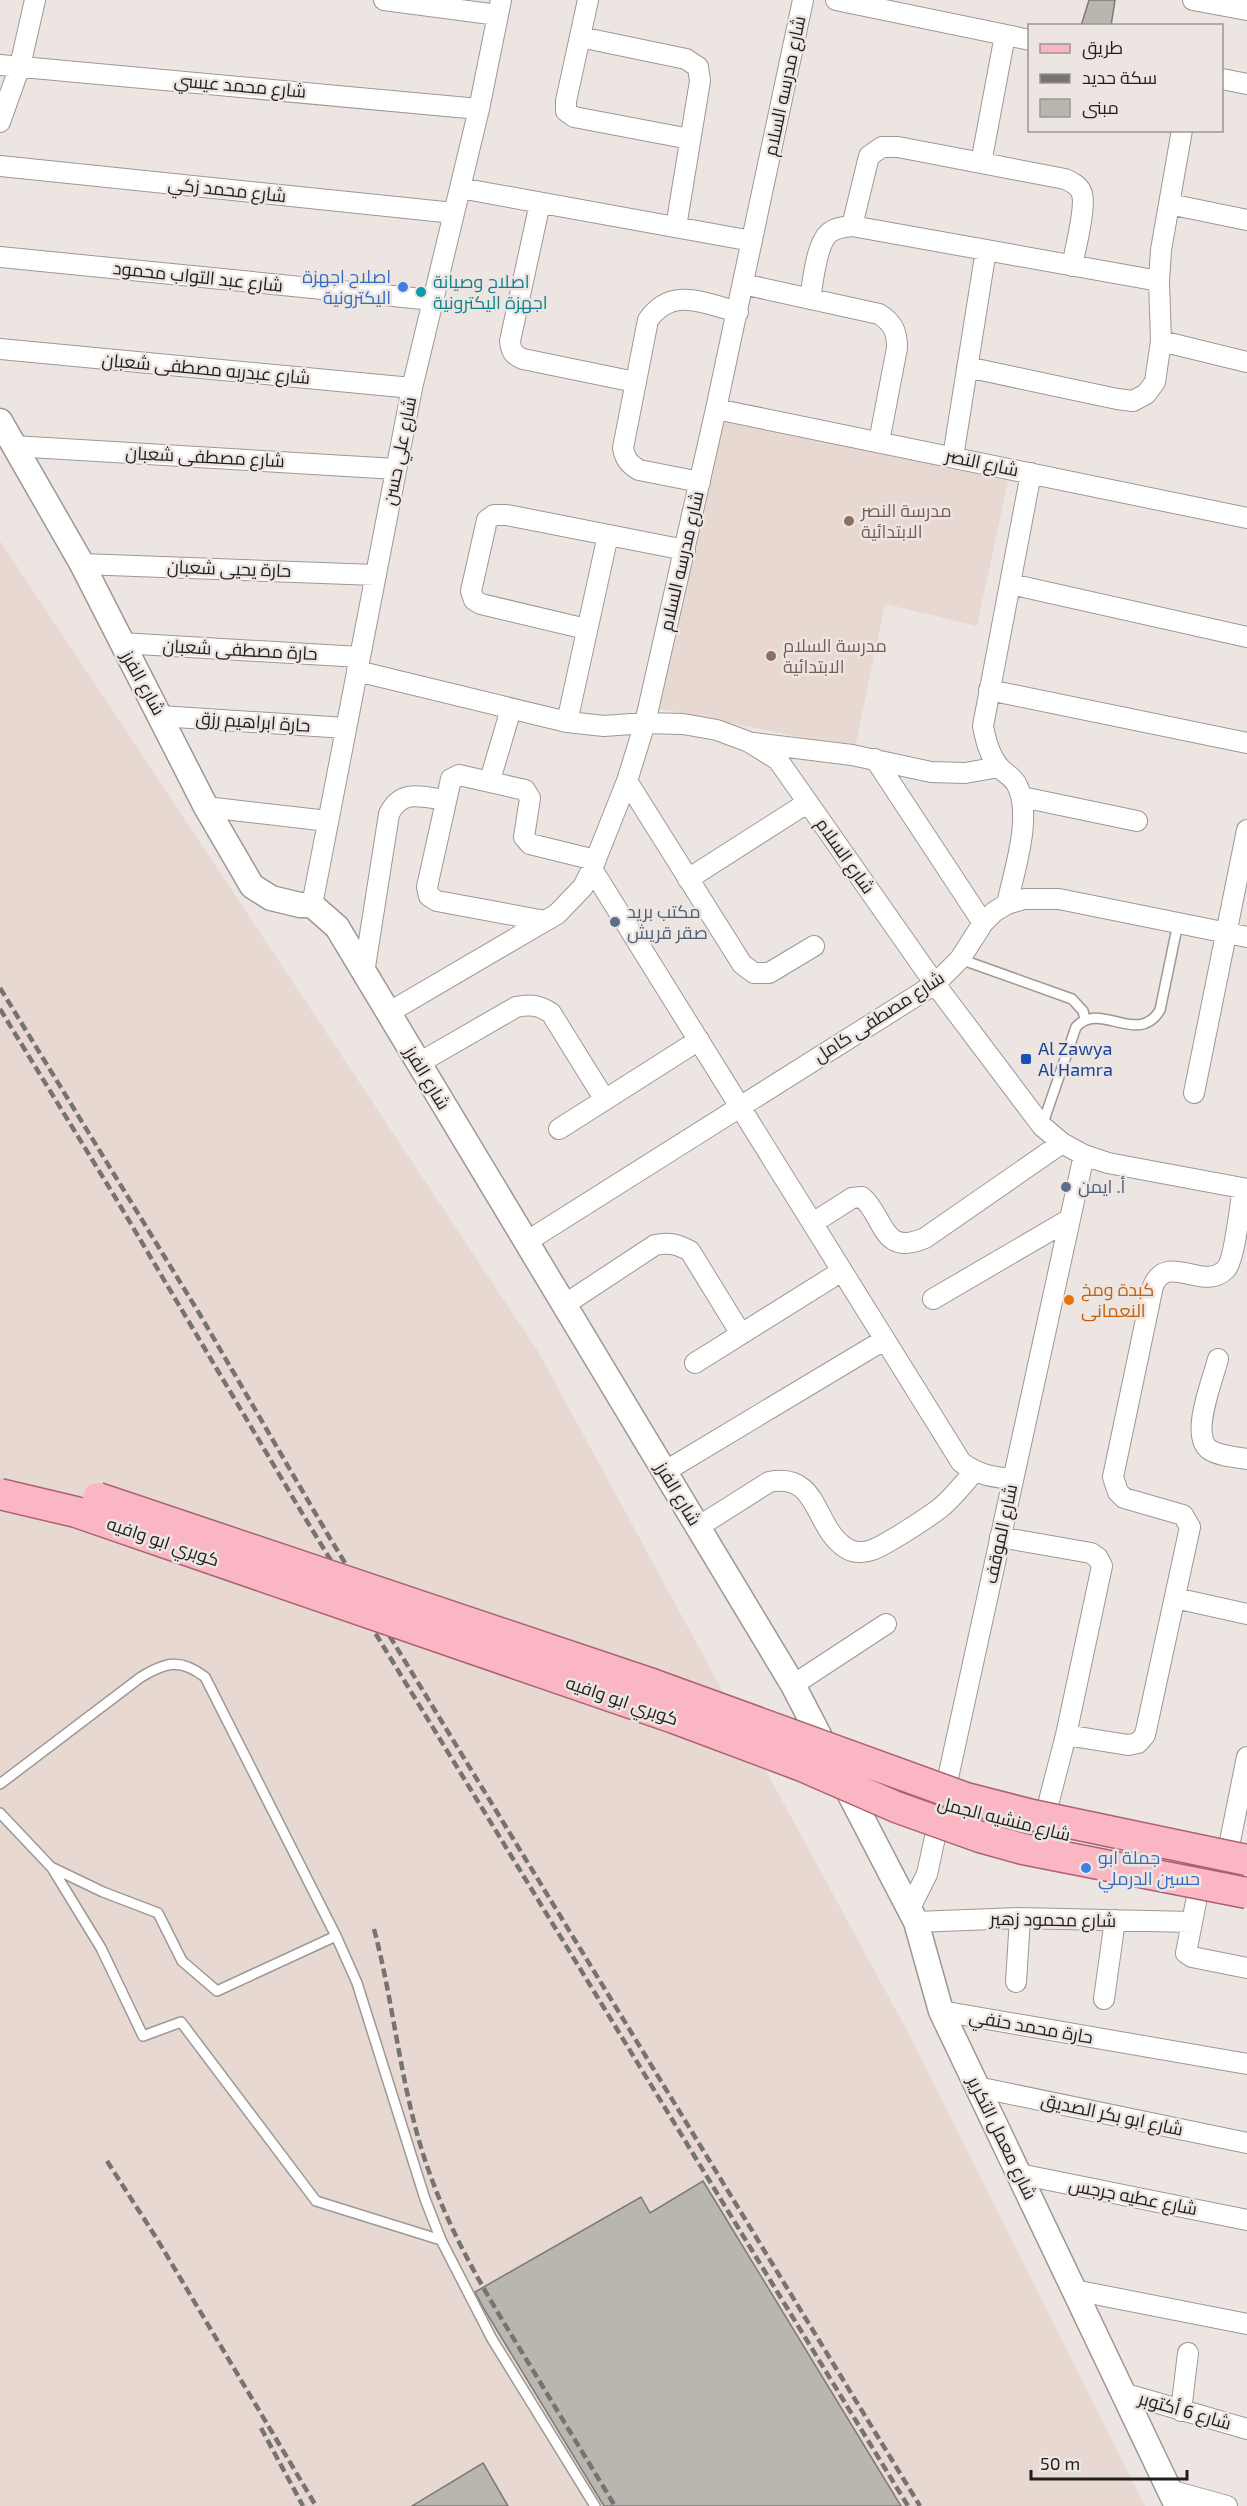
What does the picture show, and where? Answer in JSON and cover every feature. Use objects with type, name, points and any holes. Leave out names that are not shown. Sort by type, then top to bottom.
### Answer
[{"type":"main road","name":"كوبري ابو وافيه","points":[[0,1473],[83,1493],[174,1523],[652,1684],[966,1798],[1231,1865]]},
{"type":"main road","name":"كوبري ابو وافيه","points":[[0,1494],[76,1512],[674,1718],[802,1766],[896,1807],[980,1837],[1023,1850],[1247,1893]]},
{"type":"main road","name":"شارع منشيه الجمل","points":[[835,1768],[942,1805],[1042,1830],[1231,1865]]},
{"type":"street","points":[[0,122],[20,66],[34,0]]},
{"type":"street","points":[[384,0],[500,8]]},
{"type":"street","points":[[588,0],[565,106],[569,115],[690,140]]},
{"type":"street","name":"شارع مدرسه السلام","points":[[388,1013],[545,921],[571,902],[583,886],[593,865],[627,781],[645,723],[738,312],[803,0]]},
{"type":"street","points":[[836,0],[1028,40]]},
{"type":"street","points":[[1193,0],[1247,10]]},
{"type":"street","name":"شارع علي حسن","points":[[312,905],[412,388],[479,109],[500,8]]},
{"type":"street","points":[[981,163],[1005,35]]},
{"type":"street","points":[[580,37],[693,62],[700,74],[676,227]]},
{"type":"street","name":"شارع محمد عيسي","points":[[0,65],[479,109]]},
{"type":"street","points":[[1223,79],[1247,84]]},
{"type":"street","points":[[967,367],[1132,401],[1146,394],[1155,382],[1161,341],[1159,280],[1161,250],[1182,132]]},
{"type":"street","points":[[852,226],[869,156],[882,147],[898,147],[1065,179],[1076,184],[1082,194],[1083,205],[1072,266]]},
{"type":"street","name":"شارع محمد زكي","points":[[0,166],[454,213]]},
{"type":"street","points":[[460,188],[752,241]]},
{"type":"street","points":[[540,203],[510,349],[515,356],[523,359],[636,382]]},
{"type":"street","points":[[1169,204],[1247,220]]},
{"type":"street","points":[[810,299],[821,244],[828,234],[839,227],[852,226],[1159,280]]},
{"type":"street","points":[[953,457],[986,250]]},
{"type":"street","name":"شارع عبد التواب محمود","points":[[0,257],[433,300]]},
{"type":"street","points":[[743,284],[879,314],[890,322],[897,334],[897,348],[879,442]]},
{"type":"street","points":[[700,482],[639,470],[625,457],[623,448],[648,321],[657,308],[670,300],[686,299],[738,312]]},
{"type":"street","points":[[1161,341],[1247,362]]},
{"type":"street","name":"شارع عبدربه مصطفى شعبان","points":[[0,349],[412,388]]},
{"type":"street","name":"شارع النصر","points":[[716,409],[1247,518]]},
{"type":"street","name":"شارع الفرز","points":[[0,422],[82,564],[206,807],[252,886],[271,898],[300,905],[312,905],[337,927],[793,1685],[835,1768]]},
{"type":"street","name":"شارع مصطفى شعبان","points":[[13,446],[396,469]]},
{"type":"street","points":[[1007,904],[1024,819],[1022,797],[1017,783],[999,767],[988,749],[983,726],[1031,473]]},
{"type":"street","points":[[586,629],[481,604],[474,600],[471,591],[483,529],[487,520],[494,515],[507,515],[685,550]]},
{"type":"street","points":[[567,722],[608,535]]},
{"type":"street","name":"حارة يحيى شعبان","points":[[82,564],[376,574]]},
{"type":"street","points":[[1010,584],[1247,637]]},
{"type":"street","name":"حارة مصطفى شعبان","points":[[121,643],[358,664]]},
{"type":"street","name":"شارع السلام","points":[[358,664],[511,709],[567,722],[604,726],[645,723],[683,724],[717,730],[749,742],[778,760],[935,984],[1042,1126],[1062,1143],[1084,1155],[1108,1163],[1245,1188]]},
{"type":"street","points":[[989,690],[1247,743]]},
{"type":"street","points":[[490,780],[511,709]]},
{"type":"street","name":"حارة ابراهيم رزق","points":[[160,716],[346,728]]},
{"type":"street","points":[[749,742],[875,759],[931,772],[965,773],[999,767]]},
{"type":"street","points":[[875,759],[983,923]]},
{"type":"street","points":[[545,921],[437,901],[429,896],[427,886],[445,800],[450,783],[455,776],[490,780],[520,787],[528,793],[530,804],[524,837],[526,841],[593,865],[699,1041],[961,1462],[974,1472],[989,1477],[1013,1479]]},
{"type":"street","points":[[627,781],[742,964],[754,973],[769,973],[814,946]]},
{"type":"street","points":[[364,973],[389,814],[393,805],[402,798],[413,795],[445,800]]},
{"type":"street","points":[[1022,797],[1137,820]]},
{"type":"street","points":[[688,879],[807,803]]},
{"type":"street","points":[[206,807],[328,821]]},
{"type":"street","points":[[1194,1093],[1247,830]]},
{"type":"street","name":"شارع مصطفى كامل","points":[[526,1242],[935,984],[960,959],[983,923],[1007,904],[1024,899],[1059,899],[1247,938]]},
{"type":"street","points":[[418,1063],[516,1007],[528,1004],[540,1006],[551,1013],[605,1100]]},
{"type":"street","points":[[559,1129],[699,1041]]},
{"type":"street","points":[[813,1223],[852,1198],[862,1197],[888,1237],[906,1244],[916,1242],[1062,1143]]},
{"type":"street","name":"شارع الموقف","points":[[913,1916],[927,1875],[1084,1155]]},
{"type":"street","points":[[1066,1735],[1128,1745],[1138,1743],[1145,1735],[1190,1534],[1188,1521],[1177,1512],[1124,1498],[1118,1492],[1113,1477],[1157,1276],[1166,1271],[1200,1277],[1214,1276],[1227,1268],[1232,1255],[1245,1188]]},
{"type":"street","points":[[933,1299],[1070,1219]]},
{"type":"street","points":[[564,1305],[654,1245],[667,1243],[679,1245],[690,1251],[741,1334]]},
{"type":"street","points":[[695,1363],[842,1270]]},
{"type":"street","points":[[664,1472],[884,1340]]},
{"type":"street","points":[[1218,1359],[1200,1424],[1201,1438],[1208,1449],[1220,1454],[1247,1459]]},
{"type":"street","points":[[698,1527],[769,1482],[781,1480],[794,1482],[804,1488],[838,1542],[848,1550],[860,1552],[873,1550],[939,1509],[974,1472]]},
{"type":"street","points":[[1000,1537],[1091,1553],[1098,1558],[1102,1566],[1066,1735],[1042,1830]]},
{"type":"street","points":[[1175,1598],[1247,1614]]},
{"type":"street","points":[[793,1685],[886,1624]]},
{"type":"street","points":[[1247,1757],[1231,1865],[1191,1922],[1185,1950],[1188,1956],[1247,1968]]},
{"type":"street","name":"شارع معمل التكرير","points":[[835,1768],[913,1916],[941,2011],[1173,2498]]},
{"type":"street","name":"شارع محمود زهير","points":[[913,1916],[1191,1922]]},
{"type":"street","points":[[1017,1982],[1020,1918]]},
{"type":"street","points":[[1104,1999],[1115,1920]]},
{"type":"street","name":"حارة محمد حنفي","points":[[941,2011],[1247,2064]]},
{"type":"street","name":"شارع ابو بكر الصديق","points":[[977,2088],[1247,2143]]},
{"type":"street","name":"شارع عطيه جرجس","points":[[1019,2174],[1247,2220]]},
{"type":"street","points":[[1074,2290],[1247,2324]]},
{"type":"street","points":[[1181,2411],[1188,2353]]},
{"type":"street","name":"شارع 6 أكتوبر","points":[[1123,2393],[1181,2411],[1246,2425]]},
{"type":"street","points":[[1173,2498],[1227,2506]]},
{"type":"lane","points":[[1042,1126],[1076,1027],[1085,1019],[1101,1019],[1135,1026],[1150,1022],[1156,1017],[1160,1010],[1178,923]]},
{"type":"lane","points":[[960,959],[1072,999],[1083,1011],[1085,1019]]},
{"type":"lane","points":[[0,1784],[141,1677],[160,1666],[179,1663],[194,1668],[205,1677],[336,1936],[357,1983],[441,2240],[492,2339],[595,2506]]},
{"type":"lane","points":[[0,1814],[52,1868],[101,1948],[143,2036],[181,2022],[316,2201],[441,2240]]},
{"type":"lane","points":[[52,1868],[103,1892],[158,1913],[182,1961],[217,1991],[336,1936]]},
{"type":"shaded area","points":[[722,417],[1008,481],[977,626],[885,604],[855,748],[657,708]]},
{"type":"shaded area","points":[[0,541],[539,1353],[910,2036],[1145,2506],[0,2506]]},
{"type":"building","points":[[1089,0],[1115,0],[1111,24],[1082,24]]},
{"type":"building","points":[[703,2181],[901,2506],[604,2506],[484,2309],[475,2292],[641,2197],[650,2213]]},
{"type":"building","points":[[483,2463],[508,2506],[412,2506]]},
{"type":"railway","points":[[0,988],[199,1313],[328,1535],[920,2506]]},
{"type":"railway","points":[[0,1009],[115,1197],[305,1518],[908,2506]]},
{"type":"railway","points":[[374,1929],[413,2116],[440,2201],[485,2290],[615,2506]]},
{"type":"railway","points":[[107,2161],[157,2239],[316,2506]]},
{"type":"railway","points":[[261,2428],[303,2506]]},
{"type":"place","name":"اصلاح اجهزة اليكترونية","points":[[403,287]]},
{"type":"place","name":"اصلاح وصيانة اجهزة اليكترونية","points":[[421,292]]},
{"type":"place","name":"مدرسة النصر الابتدائية","points":[[849,521]]},
{"type":"place","name":"مدرسة السلام الابتدائية","points":[[771,656]]},
{"type":"place","name":"مكتب بريد صقر قريش","points":[[615,922]]},
{"type":"place","name":"Al Zawya Al Hamra","points":[[1026,1059]]},
{"type":"place","name":"أ. ايمن","points":[[1066,1187]]},
{"type":"place","name":"كبدة ومخ النعمانى","points":[[1069,1300]]},
{"type":"place","name":"جملة ابو حسين الدرملي","points":[[1086,1868]]}]
